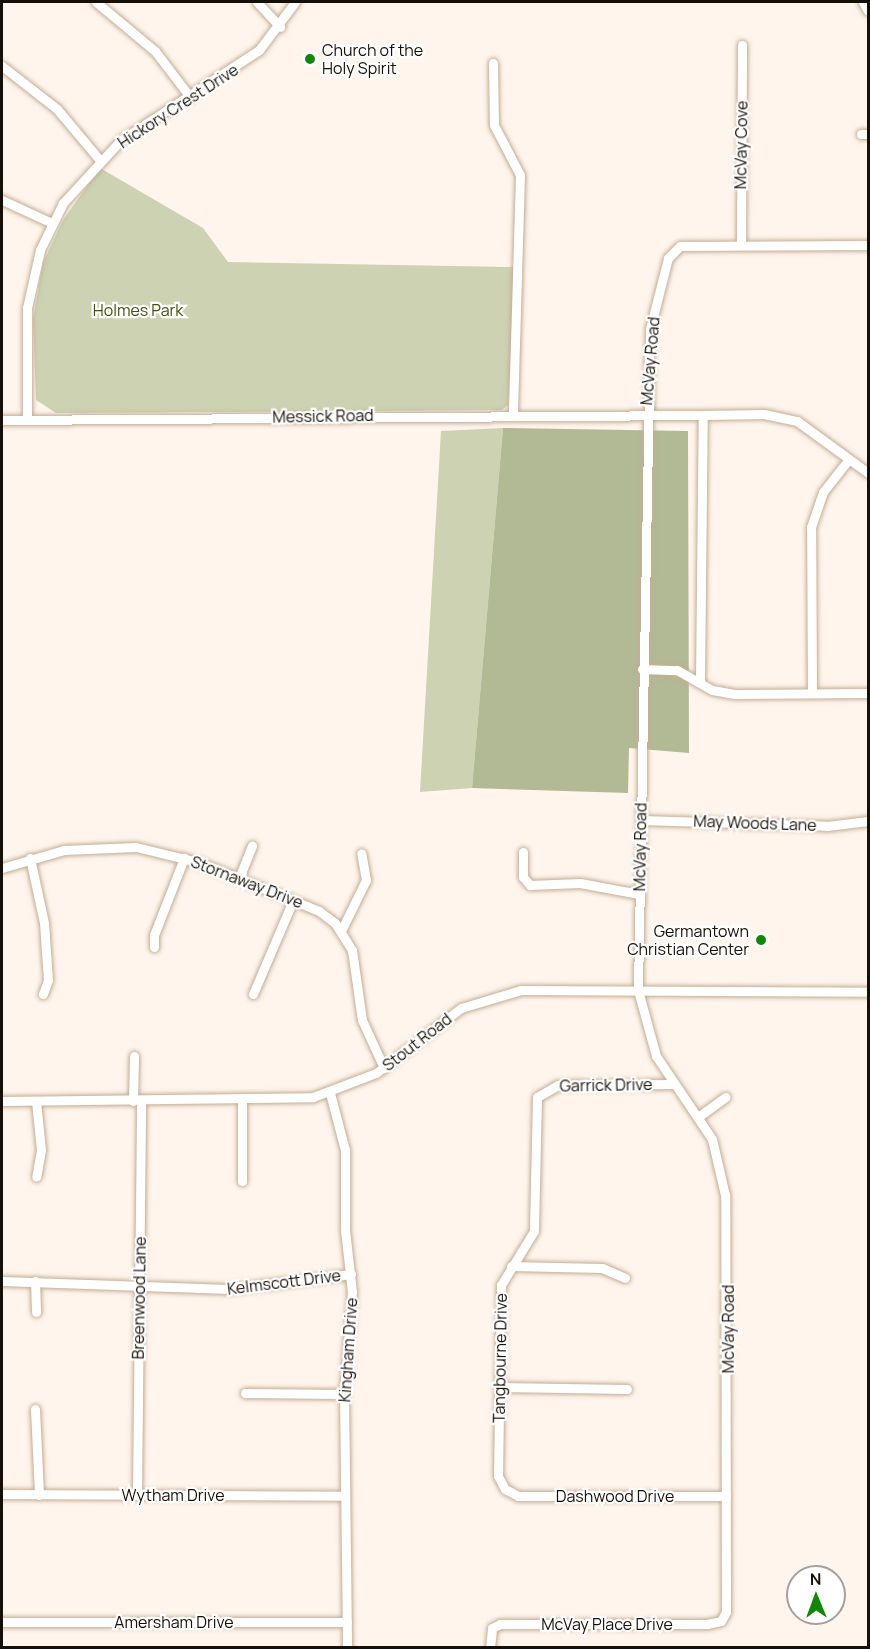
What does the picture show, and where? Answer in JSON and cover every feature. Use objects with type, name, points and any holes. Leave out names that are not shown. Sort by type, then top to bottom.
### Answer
[{"type":"street","points":[[96,2],[155,51],[190,97]]},
{"type":"street","points":[[257,2],[280,27]]},
{"type":"street","name":"Hickory Crest Drive","points":[[27,419],[27,308],[52,223],[99,159],[244,63],[280,27],[295,2]]},
{"type":"street","points":[[863,2],[868,11]]},
{"type":"street","name":"McVay Cove","points":[[741,245],[742,45]]},
{"type":"street","points":[[493,63],[494,125],[520,176],[513,414]]},
{"type":"street","points":[[2,66],[57,109],[99,159]]},
{"type":"street","points":[[2,200],[52,223]]},
{"type":"street","name":"McVay Road","points":[[721,1621],[726,1609],[727,1209],[716,1149],[699,1117],[673,1084],[651,1044],[638,990],[645,418],[650,329],[668,258],[680,246],[868,245]]},
{"type":"street","name":"Messick Road","points":[[2,420],[513,414],[645,418],[779,415],[797,421],[868,473]]},
{"type":"street","points":[[700,680],[704,415]]},
{"type":"street","points":[[812,693],[811,526],[823,492],[849,459]]},
{"type":"street","points":[[642,669],[677,670],[700,680],[712,690],[735,694],[868,693]]},
{"type":"street","name":"May Woods Lane","points":[[641,820],[827,826],[868,821]]},
{"type":"street","points":[[239,878],[252,845]]},
{"type":"street","name":"Stornaway Drive","points":[[2,868],[30,858],[113,846],[184,858],[319,911],[341,931],[356,962],[365,1031],[384,1068]]},
{"type":"street","points":[[523,852],[523,877],[530,885],[580,883],[639,894]]},
{"type":"street","points":[[341,931],[366,880],[361,853]]},
{"type":"street","points":[[30,858],[45,923],[48,980],[43,994]]},
{"type":"street","points":[[154,947],[153,936],[184,858]]},
{"type":"street","points":[[253,994],[293,900]]},
{"type":"street","name":"Stout Road","points":[[2,1101],[242,1101],[330,1093],[384,1068],[447,1016],[491,996],[537,989],[868,992]]},
{"type":"street","name":"Breenwood Lane","points":[[134,1056],[137,1101],[137,1495]]},
{"type":"street","name":"Garrick Drive","points":[[541,1092],[558,1085],[673,1084]]},
{"type":"street","name":"Tangbourne Drive","points":[[505,1489],[498,1472],[501,1286],[534,1231],[541,1092]]},
{"type":"street","name":"Kingham Drive","points":[[330,1093],[345,1150],[345,1230],[351,1274],[344,1394],[344,1573],[347,1647]]},
{"type":"street","points":[[699,1117],[726,1097]]},
{"type":"street","points":[[36,1101],[41,1150],[36,1177]]},
{"type":"street","points":[[242,1101],[242,1181]]},
{"type":"street","points":[[512,1266],[602,1268],[625,1278]]},
{"type":"street","name":"Kelmscott Drive","points":[[2,1281],[36,1281],[138,1289],[253,1288],[351,1274]]},
{"type":"street","points":[[36,1281],[36,1312]]},
{"type":"street","points":[[499,1387],[627,1389]]},
{"type":"street","points":[[245,1393],[344,1394]]},
{"type":"street","points":[[34,1409],[39,1495]]},
{"type":"street","name":"Dashwood Drive","points":[[505,1489],[526,1496],[726,1496]]},
{"type":"street","name":"Wytham Drive","points":[[2,1494],[344,1496]]},
{"type":"street","name":"McVay Place Drive","points":[[490,1647],[494,1627],[721,1621]]},
{"type":"street","name":"Amersham Drive","points":[[2,1622],[347,1622]]},
{"type":"green space","name":"Holmes Park","points":[[100,168],[203,228],[228,262],[516,267],[508,405],[502,410],[56,413],[36,400],[33,319],[43,263],[63,220]]},
{"type":"green space","points":[[503,428],[472,788],[420,792],[441,431]]},
{"type":"green space","points":[[503,428],[688,431],[689,753],[629,748],[628,793],[472,788]]},
{"type":"place","name":"Church of the Holy Spirit","points":[[310,59]]},
{"type":"place","name":"Germantown Christian Center","points":[[761,940]]}]
